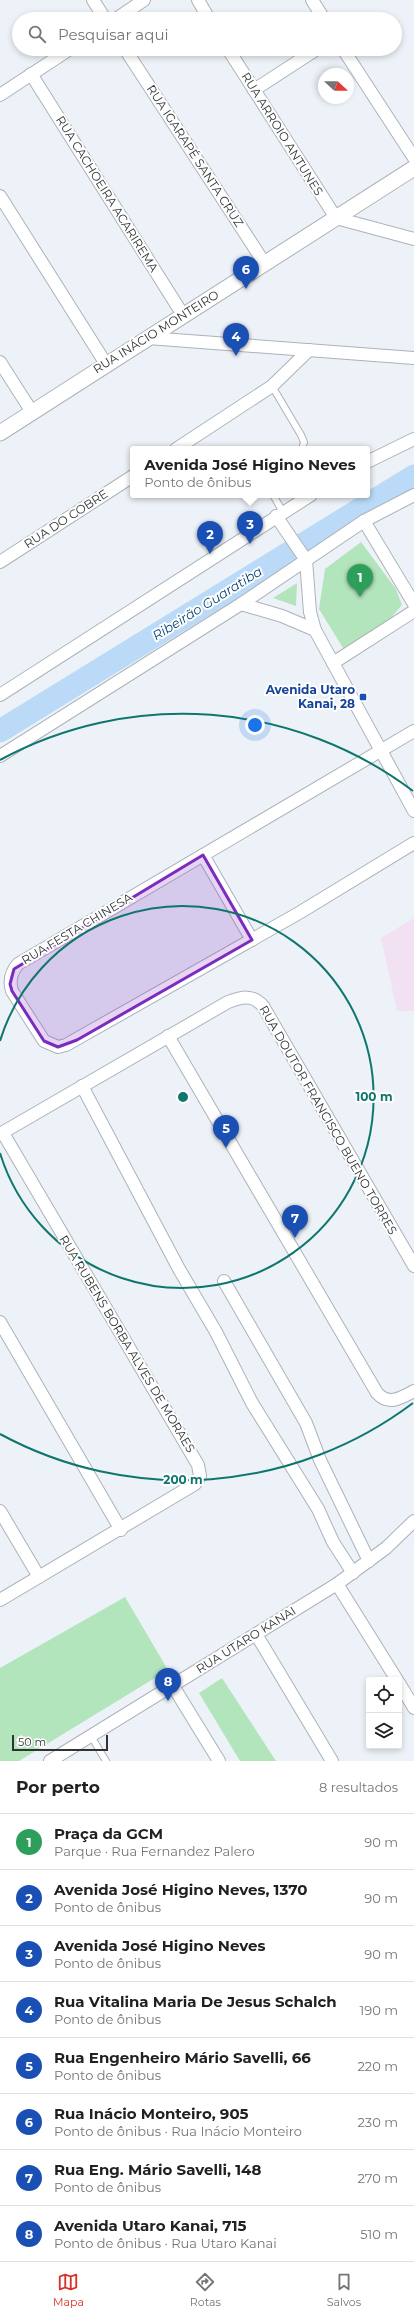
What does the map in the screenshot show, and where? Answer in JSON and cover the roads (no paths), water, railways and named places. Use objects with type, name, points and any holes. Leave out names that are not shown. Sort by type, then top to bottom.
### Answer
[{"type":"street","points":[[93,0],[101,12]]},
{"type":"street","points":[[126,12],[144,0]]},
{"type":"street","points":[[198,0],[205,12]]},
{"type":"street","points":[[312,0],[320,12]]},
{"type":"street","points":[[0,95],[59,56]]},
{"type":"street","name":"RUA IGARAPÉ SANTA CRUZ","points":[[130,56],[264,264]]},
{"type":"street","name":"RUA ARROIO ANTUNES","points":[[232,56],[336,218]]},
{"type":"street","points":[[254,90],[306,56]]},
{"type":"street","points":[[348,56],[414,158]]},
{"type":"street","name":"RUA CACHOEIRA ACARIREMA","points":[[32,74],[183,315]]},
{"type":"street","name":"RUA INÁCIO MONTEIRO","points":[[0,433],[414,168]]},
{"type":"street","points":[[0,196],[106,364]]},
{"type":"street","points":[[336,218],[414,239]]},
{"type":"street","points":[[148,338],[414,358]]},
{"type":"street","points":[[181,446],[272,386],[309,350]]},
{"type":"street","points":[[0,362],[32,412]]},
{"type":"street","points":[[370,461],[414,439]]},
{"type":"street","name":"RUA DO COBRE","points":[[0,562],[130,478]]},
{"type":"street","points":[[0,756],[241,604],[364,521],[414,495]]},
{"type":"street","points":[[0,694],[306,498]]},
{"type":"street","points":[[280,514],[284,528],[306,560],[309,604],[315,630],[412,804]]},
{"type":"street","points":[[364,521],[414,604]]},
{"type":"street","points":[[241,604],[282,616],[315,630]]},
{"type":"street","points":[[333,663],[414,611]]},
{"type":"street","name":"RUA FESTA CHINESA","points":[[414,731],[18,964],[14,969],[10,984],[23,1010],[44,1041],[58,1047],[66,1045],[252,940],[414,843]]},
{"type":"street","points":[[203,855],[252,940]]},
{"type":"street","name":"RUA DOUTOR FRANCISCO BUENO TORRES","points":[[1,1133],[168,1036],[240,997],[253,998],[259,1001],[414,1266]]},
{"type":"street","points":[[168,1036],[377,1393],[391,1401],[414,1391]]},
{"type":"street","points":[[82,1086],[179,1269],[216,1332],[252,1403],[318,1509],[333,1542],[352,1573]]},
{"type":"street","name":"RUA RUBENS BORBA ALVES DE MORAES","points":[[0,1600],[121,1530],[195,1484],[199,1480],[200,1471],[1,1133]]},
{"type":"street","points":[[224,1281],[306,1423],[320,1460],[369,1561]]},
{"type":"street","points":[[0,1322],[121,1530]]},
{"type":"street","points":[[0,1511],[39,1577]]},
{"type":"street","name":"RUA UTARO KANAI","points":[[50,1761],[337,1584],[386,1548],[413,1525]]},
{"type":"street","points":[[337,1584],[395,1677]]},
{"type":"street","points":[[256,1634],[332,1761]]},
{"type":"street","points":[[173,1686],[219,1761]]},
{"type":"street","points":[[402,1688],[414,1708]]},
{"type":"lane","points":[[272,386],[301,435],[304,442],[303,446]]},
{"type":"lane","points":[[274,498],[280,514]]},
{"type":"lane","points":[[91,1736],[106,1761]]},
{"type":"waterway","name":"Ribeirão Guaratiba","points":[[0,731],[414,476]]},
{"type":"place","name":"Rua Inácio Monteiro, 905","points":[[246,289]]},
{"type":"place","name":"Rua Vitalina Maria De Jesus Schalch","points":[[236,356]]},
{"type":"place","name":"Avenida José Higino Neves","points":[[250,544]]},
{"type":"place","name":"Avenida José Higino Neves, 1370","points":[[210,554]]},
{"type":"place","name":"Praça da GCM","points":[[360,597]]},
{"type":"place","name":"Avenida Utaro Kanai, 28","points":[[363,697]]},
{"type":"place","name":"Rua Engenheiro Mário Savelli, 66","points":[[226,1148]]},
{"type":"place","name":"Rua Eng. Mário Savelli, 148","points":[[295,1238]]},
{"type":"place","name":"Avenida Utaro Kanai, 715","points":[[168,1701]]}]
